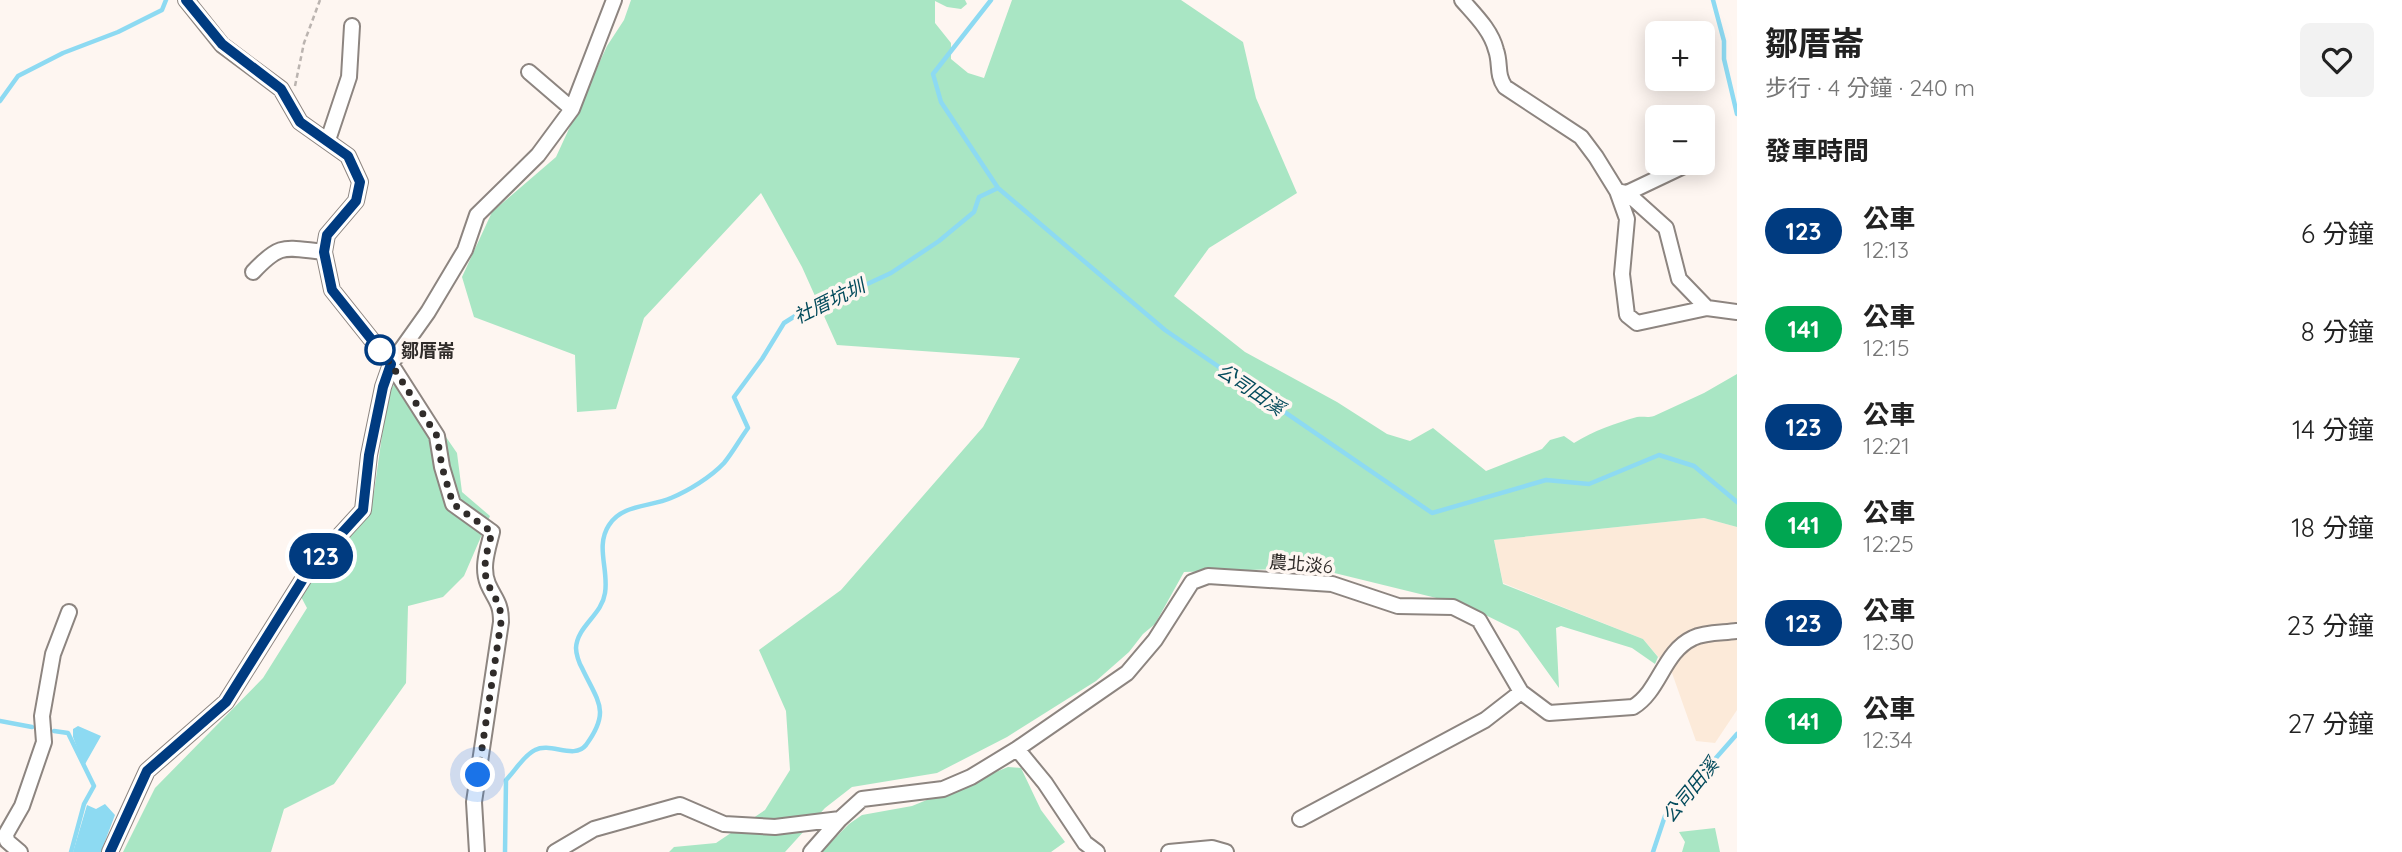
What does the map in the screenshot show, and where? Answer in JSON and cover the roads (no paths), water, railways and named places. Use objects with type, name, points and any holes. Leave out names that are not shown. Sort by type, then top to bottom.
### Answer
[{"type":"street","points":[[186,0],[222,44],[281,89],[300,122],[348,156],[360,182],[356,201],[327,235],[324,252],[332,290],[391,364],[437,436],[442,467],[453,504],[492,532],[484,562],[487,582],[501,606],[501,622],[474,802],[477,852]]},
{"type":"street","points":[[110,852],[147,771],[226,702],[310,568],[363,510],[369,455],[383,387],[391,364],[428,312],[465,250],[477,215],[538,155],[572,109],[614,0]]},
{"type":"street","points":[[1462,0],[1486,28],[1496,48],[1499,77],[1505,87],[1581,137],[1622,192],[1666,228],[1679,279],[1707,308]]},
{"type":"street","points":[[328,140],[349,77],[352,26]]},
{"type":"street","points":[[528,72],[572,109]]},
{"type":"street","points":[[1622,192],[1662,175]]},
{"type":"street","points":[[1622,192],[1627,219],[1622,274],[1628,315],[1637,323],[1707,308],[1737,313]]},
{"type":"street","points":[[253,272],[271,253],[288,248],[324,252]]},
{"type":"street","name":"農北淡6","points":[[810,852],[839,819],[862,799],[943,789],[971,777],[1017,749],[1127,673],[1155,640],[1192,582],[1208,576],[1332,584],[1398,607],[1453,607],[1479,620],[1521,692],[1549,713],[1633,707],[1644,700],[1672,654],[1694,637],[1737,631]]},
{"type":"street","points":[[20,852],[7,841],[6,834],[22,806],[44,741],[43,716],[53,653],[69,612]]},
{"type":"street","points":[[1300,819],[1486,720],[1521,692]]},
{"type":"street","points":[[1017,749],[1045,783],[1085,843],[1097,852]]},
{"type":"street","points":[[555,852],[594,829],[680,805],[724,824],[775,827],[839,819]]},
{"type":"street","points":[[1169,852],[1212,848],[1226,852]]},
{"type":"water","points":[[78,726],[101,736],[84,766],[73,737],[73,729]]},
{"type":"water","points":[[105,804],[115,815],[101,852],[73,852],[87,805],[96,809]]},
{"type":"waterway","points":[[0,101],[18,76],[63,53],[118,32],[162,10],[166,0]]},
{"type":"waterway","name":"公司田溪","points":[[991,0],[933,74],[941,102],[998,188],[1165,330],[1432,513],[1546,480],[1589,484],[1659,455],[1694,466],[1737,502]]},
{"type":"waterway","points":[[1713,0],[1724,41],[1724,59],[1737,114]]},
{"type":"waterway","name":"社厝坑圳","points":[[505,852],[506,780],[523,759],[535,750],[581,749],[594,733],[598,723],[600,715],[597,698],[580,664],[576,648],[581,633],[603,601],[606,584],[603,541],[609,525],[621,513],[685,492],[724,463],[748,428],[734,397],[784,323],[814,304],[850,292],[891,273],[939,241],[974,212],[979,197],[998,188]]},
{"type":"waterway","points":[[0,721],[32,727]]},
{"type":"waterway","points":[[54,731],[68,733],[94,786],[84,804],[71,852]]},
{"type":"waterway","name":"公司田溪","points":[[1653,852],[1665,816],[1737,734]]},
{"type":"place","name":"鄒厝崙","points":[[380,350]]}]
